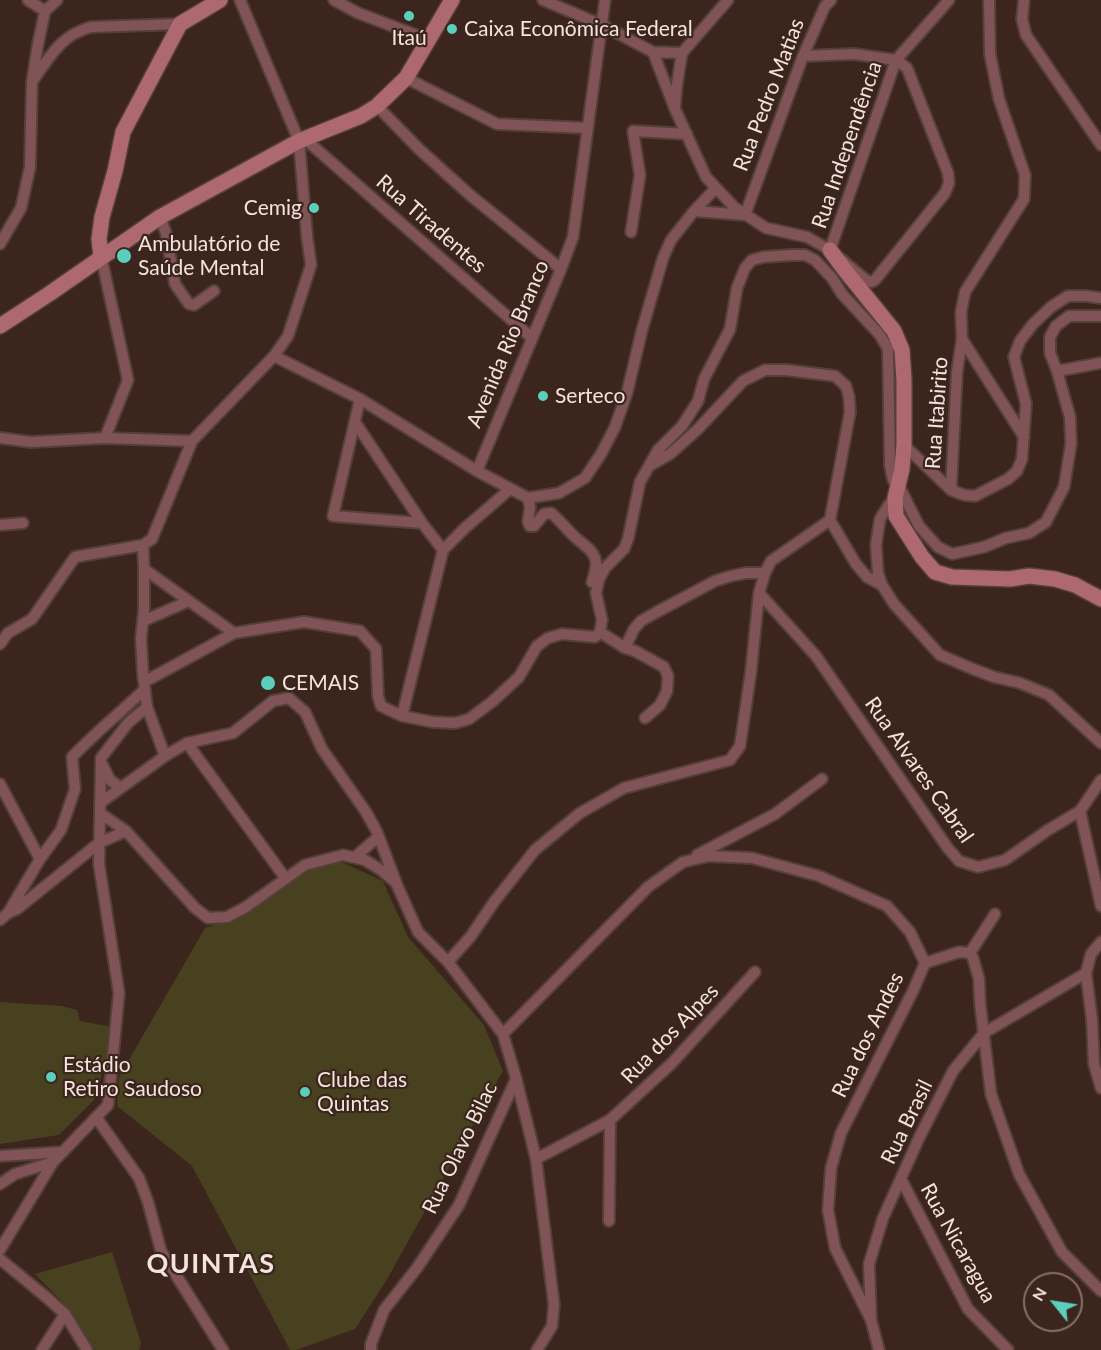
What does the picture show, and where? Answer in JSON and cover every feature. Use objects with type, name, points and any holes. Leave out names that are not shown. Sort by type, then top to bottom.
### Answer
[{"type":"street","points":[[28,0],[45,11]]},
{"type":"street","points":[[0,244],[21,208],[30,167],[32,82],[38,44],[45,11],[57,0]]},
{"type":"street","points":[[32,82],[57,46],[78,30],[91,27],[180,24],[220,0]]},
{"type":"street","points":[[0,644],[8,633],[32,619],[75,557],[143,545],[152,539],[192,441],[274,356],[288,336],[311,265],[307,236],[302,140],[240,0]]},
{"type":"street","points":[[334,0],[358,13],[429,40]]},
{"type":"street","points":[[0,326],[160,217],[302,140],[361,116],[377,106],[406,78],[452,0]]},
{"type":"street","points":[[543,0],[602,25],[653,52],[682,53]]},
{"type":"street","name":"Avenida Rio Branco","points":[[477,471],[573,237],[605,0]]},
{"type":"street","points":[[675,110],[682,53],[728,0]]},
{"type":"street","name":"Rua Pedro Matias","points":[[745,215],[803,56],[828,3],[843,0]]},
{"type":"street","name":"Rua Independência","points":[[830,250],[897,60],[950,0]]},
{"type":"street","name":"Rua Itabirito","points":[[951,490],[957,372],[962,339],[961,312],[965,292],[1024,199],[1025,175],[999,99],[990,54],[989,0]]},
{"type":"street","points":[[1024,0],[1022,19],[1026,35],[1101,145]]},
{"type":"street","points":[[105,438],[128,380],[101,256],[99,239],[102,217],[123,132],[180,24]]},
{"type":"street","points":[[653,52],[675,110],[706,177],[734,207],[766,228],[807,237],[830,250],[871,282],[875,280],[945,192],[949,183],[948,172],[907,68],[897,60],[854,54],[803,56]]},
{"type":"street","points":[[406,78],[497,124],[588,128]]},
{"type":"street","points":[[377,106],[420,150],[470,195],[561,269]]},
{"type":"street","points":[[631,232],[640,175],[633,131],[687,134]]},
{"type":"street","name":"Rua Tiradentes","points":[[302,140],[532,338]]},
{"type":"street","points":[[274,356],[360,399],[477,471],[528,498],[559,493],[585,478],[615,427],[627,393],[663,258],[671,240],[716,188]]},
{"type":"street","points":[[694,211],[745,215]]},
{"type":"street","points":[[160,217],[166,233],[176,284],[189,304],[194,305],[214,291]]},
{"type":"street","points":[[830,250],[894,331],[902,350],[904,445],[896,516],[922,557],[935,572],[952,578],[1010,579],[1029,576],[1055,579],[1076,585],[1101,599]]},
{"type":"street","points":[[4,917],[61,830],[75,789],[72,757],[93,735],[128,705],[144,685],[234,633],[304,622],[360,631],[376,649],[378,696],[381,706],[402,716],[433,722],[455,723],[469,719],[493,701],[519,677],[537,646],[548,638],[562,634],[595,637],[600,632],[602,620],[597,597],[599,579],[605,568],[624,549],[640,483],[649,466],[658,450],[682,426],[698,401],[704,379],[730,329],[737,288],[745,268],[752,260],[762,256],[805,255],[815,260],[832,278],[842,294],[880,334],[888,349],[890,465],[893,480],[897,492],[919,526],[938,547],[952,554],[1029,533],[1046,522],[1064,487],[1071,444],[1070,417],[1050,352],[1050,337],[1056,326],[1069,316],[1101,316]]},
{"type":"street","points":[[904,445],[951,490],[964,495],[975,496],[1008,479],[1017,471],[1022,459],[1024,437],[1026,404],[1014,357],[1020,341],[1033,324],[1051,307],[1068,296],[1101,298]]},
{"type":"street","points":[[962,339],[1024,437]]},
{"type":"street","points":[[1057,371],[1101,363]]},
{"type":"street","points":[[649,466],[670,454],[690,436],[743,381],[765,370],[835,376],[846,386],[850,412],[830,520],[856,564],[867,577],[882,585]]},
{"type":"street","points":[[360,399],[333,516],[422,523]]},
{"type":"street","points":[[355,422],[422,523],[443,550]]},
{"type":"street","points":[[0,438],[30,442],[105,438],[192,441]]},
{"type":"street","points":[[402,716],[443,550],[510,489]]},
{"type":"street","points":[[897,492],[880,519],[876,545],[878,573],[882,585],[894,604],[940,655],[994,677],[1020,683],[1049,695],[1101,743]]},
{"type":"street","points":[[528,498],[530,526],[534,526],[544,513],[551,513],[595,556],[596,571],[590,588],[591,593],[597,597]]},
{"type":"street","points":[[448,962],[471,936],[494,902],[536,850],[580,813],[624,788],[730,760],[740,746],[759,593],[765,573],[771,561],[830,520]]},
{"type":"street","points":[[0,525],[23,523]]},
{"type":"street","points":[[143,545],[141,639],[144,685],[147,707],[165,756]]},
{"type":"street","points":[[144,569],[234,633]]},
{"type":"street","points":[[625,648],[634,629],[641,621],[655,613],[715,581],[746,573],[765,573]]},
{"type":"street","name":"Rua Alvares Cabral","points":[[759,593],[816,656],[947,847],[959,861],[978,867],[1005,860],[1080,811],[1101,780]]},
{"type":"street","points":[[143,621],[189,601]]},
{"type":"street","points":[[600,632],[625,648],[664,667],[668,676],[667,691],[660,705],[645,718]]},
{"type":"street","points":[[100,808],[121,788],[187,743],[233,733],[273,700],[289,698],[305,712],[322,749],[366,812],[418,932],[448,962],[503,1034],[516,1078]]},
{"type":"street","points":[[0,1250],[53,1162],[108,1106],[119,993],[99,864],[101,758],[128,723],[147,707]]},
{"type":"street","points":[[187,743],[286,879]]},
{"type":"street","points":[[101,758],[110,780],[121,788]]},
{"type":"street","points":[[683,862],[775,814],[822,779]]},
{"type":"street","points":[[0,784],[40,859]]},
{"type":"street","points":[[100,808],[126,831],[195,908],[208,918],[227,916],[246,907],[306,865],[343,855],[365,860],[381,870],[397,885]]},
{"type":"street","points":[[1080,811],[1097,865],[1101,906]]},
{"type":"street","points":[[4,917],[99,843],[126,831]]},
{"type":"street","points":[[355,857],[378,837]]},
{"type":"street","name":"Rua dos Andes","points":[[503,1034],[648,887],[683,862],[709,856],[752,858],[819,876],[887,906],[910,932],[925,963],[841,1133],[831,1168],[828,1210],[835,1248],[872,1320]]},
{"type":"street","points":[[970,953],[995,914]]},
{"type":"street","points":[[1101,942],[1091,954],[1086,973],[1096,1019],[1097,1063],[1101,1088]]},
{"type":"street","points":[[925,963],[959,952],[970,953]]},
{"type":"street","points":[[970,953],[979,979],[991,1094],[1019,1173],[1062,1252],[1101,1291]]},
{"type":"street","name":"Rua dos Alpes","points":[[536,1159],[610,1120],[672,1063],[755,972]]},
{"type":"street","name":"Rua Brasil","points":[[879,1350],[872,1320],[869,1264],[883,1218],[919,1138],[953,1071],[984,1033],[1086,973]]},
{"type":"street","name":"Rua Olavo Bilac","points":[[516,1078],[536,1159],[554,1305],[552,1326],[537,1350]]},
{"type":"street","name":"Rua Olavo Bilac","points":[[371,1350],[371,1344],[384,1310],[417,1268],[459,1205],[516,1078]]},
{"type":"street","points":[[96,1118],[139,1178],[161,1251],[223,1350]]},
{"type":"street","points":[[609,1221],[610,1120]]},
{"type":"street","points":[[0,1156],[63,1152]]},
{"type":"street","points":[[0,1184],[15,1174],[53,1162]]},
{"type":"street","name":"Rua Nicaragua","points":[[901,1179],[968,1308],[1008,1350]]},
{"type":"street","points":[[0,1259],[65,1314],[87,1350]]},
{"type":"street","points":[[42,1350],[65,1314]]},
{"type":"shaded area","name":"Clube das Quintas","points":[[342,862],[383,881],[408,937],[484,1025],[503,1071],[386,1281],[355,1329],[296,1350],[290,1350],[192,1166],[117,1106],[119,1077],[205,928],[245,914],[306,870]]},
{"type":"shaded area","name":"Estádio Retiro Saudoso","points":[[0,1002],[62,1006],[77,1010],[80,1021],[112,1027],[108,1054],[94,1100],[59,1135],[0,1144]]},
{"type":"shaded area","points":[[112,1252],[141,1343],[139,1350],[95,1350],[71,1311],[35,1274]]},
{"type":"place","name":"Itaú","points":[[409,16]]},
{"type":"place","name":"Caixa Econômica Federal","points":[[452,29]]},
{"type":"place","name":"Cemig","points":[[314,208]]},
{"type":"place","name":"Ambulatório de Saúde Mental","points":[[124,256]]},
{"type":"place","name":"Serteco","points":[[543,396]]},
{"type":"place","name":"CEMAIS","points":[[268,683]]},
{"type":"place","name":"Estádio Retiro Saudoso","points":[[51,1077]]},
{"type":"place","name":"Clube das Quintas","points":[[305,1092]]},
{"type":"district","name":"QUINTAS","points":[[211,1264]]}]
